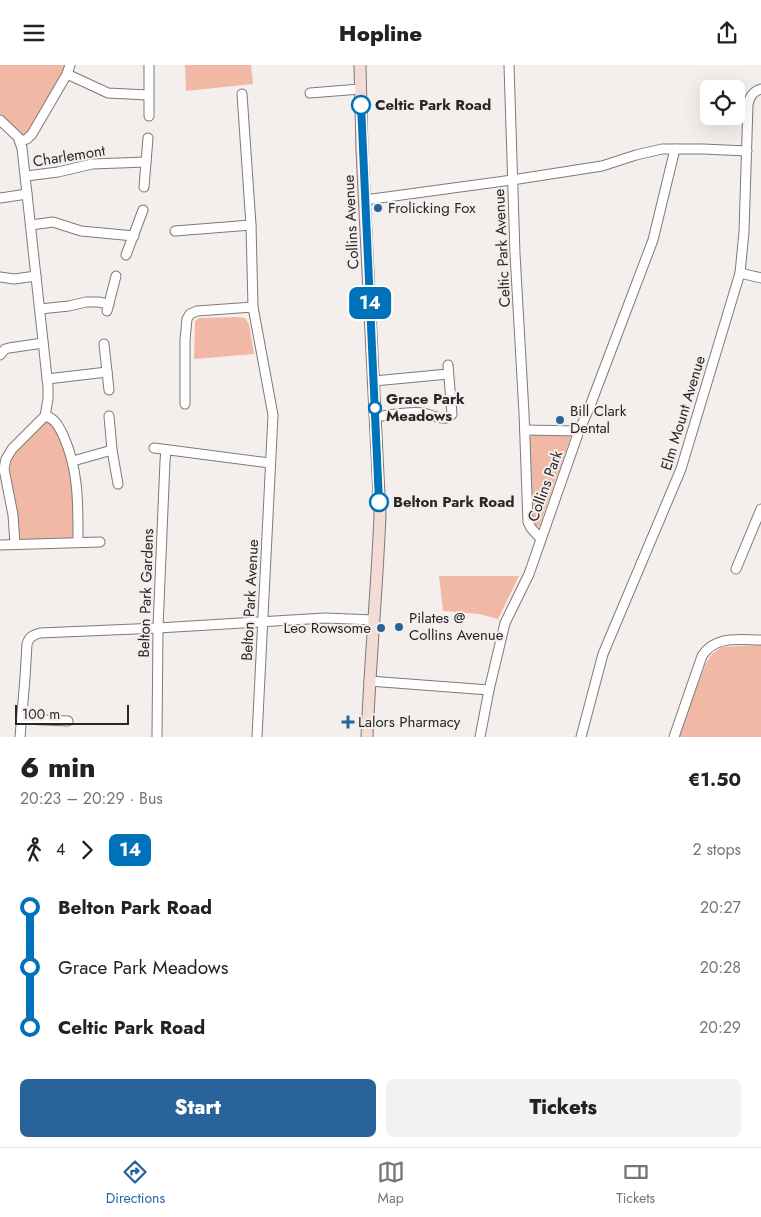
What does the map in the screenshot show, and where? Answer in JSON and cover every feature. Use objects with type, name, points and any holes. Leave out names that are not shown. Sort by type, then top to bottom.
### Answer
[{"type":"main road","name":"Collins Avenue","points":[[360,65],[380,515],[367,737]]},
{"type":"street","name":"Charlemont","points":[[20,141],[32,134],[67,74],[70,65]]},
{"type":"street","points":[[149,65],[149,116]]},
{"type":"street","name":"Celtic Park Avenue","points":[[508,65],[528,522],[540,538]]},
{"type":"street","points":[[67,74],[108,93],[148,95]]},
{"type":"street","points":[[310,93],[360,89]]},
{"type":"street","name":"Elm Mount Avenue","points":[[581,737],[603,655],[681,469],[740,273],[744,232],[748,104],[751,95],[761,89]]},
{"type":"street","points":[[154,448],[270,463],[272,411],[253,307],[251,225],[242,94]]},
{"type":"street","name":"Charlemont","points":[[0,121],[14,133],[20,141],[22,148],[47,379],[48,399],[45,416]]},
{"type":"street","points":[[144,187],[148,138]]},
{"type":"street","points":[[365,200],[602,166],[662,149],[747,151]]},
{"type":"street","name":"Collins Park","points":[[480,737],[505,623],[529,574],[579,431],[653,240],[675,149]]},
{"type":"street","name":"Charlemont","points":[[26,177],[92,164],[146,162]]},
{"type":"street","points":[[0,198],[27,194]]},
{"type":"street","points":[[126,255],[143,210]]},
{"type":"street","points":[[31,225],[54,223],[81,231],[134,236]]},
{"type":"street","points":[[176,231],[251,225]]},
{"type":"street","points":[[740,273],[761,278]]},
{"type":"street","points":[[0,277],[14,279],[36,276]]},
{"type":"street","points":[[40,309],[86,302],[98,302],[108,307],[116,276]]},
{"type":"street","points":[[185,404],[186,333],[187,319],[190,314],[197,311],[253,307]]},
{"type":"street","points":[[0,355],[5,349],[43,343]]},
{"type":"street","points":[[104,344],[109,390]]},
{"type":"street","points":[[374,381],[448,370],[452,414],[448,418],[443,419],[422,413],[376,417]]},
{"type":"street","points":[[47,379],[107,372]]},
{"type":"street","points":[[14,544],[13,515],[2,468],[12,449],[45,416],[54,420],[60,429],[73,461],[77,485],[78,542]]},
{"type":"street","points":[[109,417],[118,484]]},
{"type":"street","points":[[525,430],[579,431]]},
{"type":"street","points":[[73,461],[112,450]]},
{"type":"street","name":"Belton Park Gardens","points":[[157,737],[158,628],[164,461],[166,450]]},
{"type":"street","name":"Belton Park Avenue","points":[[257,737],[270,463]]},
{"type":"street","points":[[736,569],[761,509]]},
{"type":"street","points":[[0,545],[100,542]]},
{"type":"street","points":[[20,737],[26,678],[27,644],[31,637],[40,633],[325,618],[374,620]]},
{"type":"street","points":[[674,737],[706,649],[720,641],[761,640]]},
{"type":"street","points":[[369,681],[489,690]]},
{"type":"street","points":[[22,719],[68,721]]},
{"type":"shaded area","points":[[0,65],[66,65],[26,135],[23,135],[0,114]]},
{"type":"shaded area","points":[[185,65],[251,65],[253,84],[186,91]]},
{"type":"shaded area","points":[[199,318],[245,318],[249,324],[254,354],[194,359],[195,321]]},
{"type":"shaded area","points":[[47,422],[52,423],[63,444],[73,481],[74,532],[73,536],[69,539],[21,540],[18,534],[11,493],[11,462],[21,445]]},
{"type":"shaded area","points":[[538,432],[567,433],[570,435],[539,527],[533,525],[528,442],[532,435]]},
{"type":"shaded area","points":[[439,576],[519,576],[498,619],[479,614],[443,611]]},
{"type":"shaded area","points":[[761,645],[761,737],[677,737],[706,663],[712,654],[722,647]]},
{"type":"bus line","name":"14","points":[[361,105],[379,502]]},
{"type":"place","name":"Celtic Park Road","points":[[361,105]]},
{"type":"place","name":"Frolicking Fox","points":[[378,208]]},
{"type":"place","name":"Grace Park Meadows","points":[[375,408]]},
{"type":"place","name":"Bill Clark Dental","points":[[560,420]]},
{"type":"place","name":"Belton Park Road","points":[[379,502]]},
{"type":"place","name":"Pilates @ Collins Avenue","points":[[399,627]]},
{"type":"place","name":"Leo Rowsome","points":[[381,628]]},
{"type":"place","name":"Lalors Pharmacy","points":[[348,722]]}]
